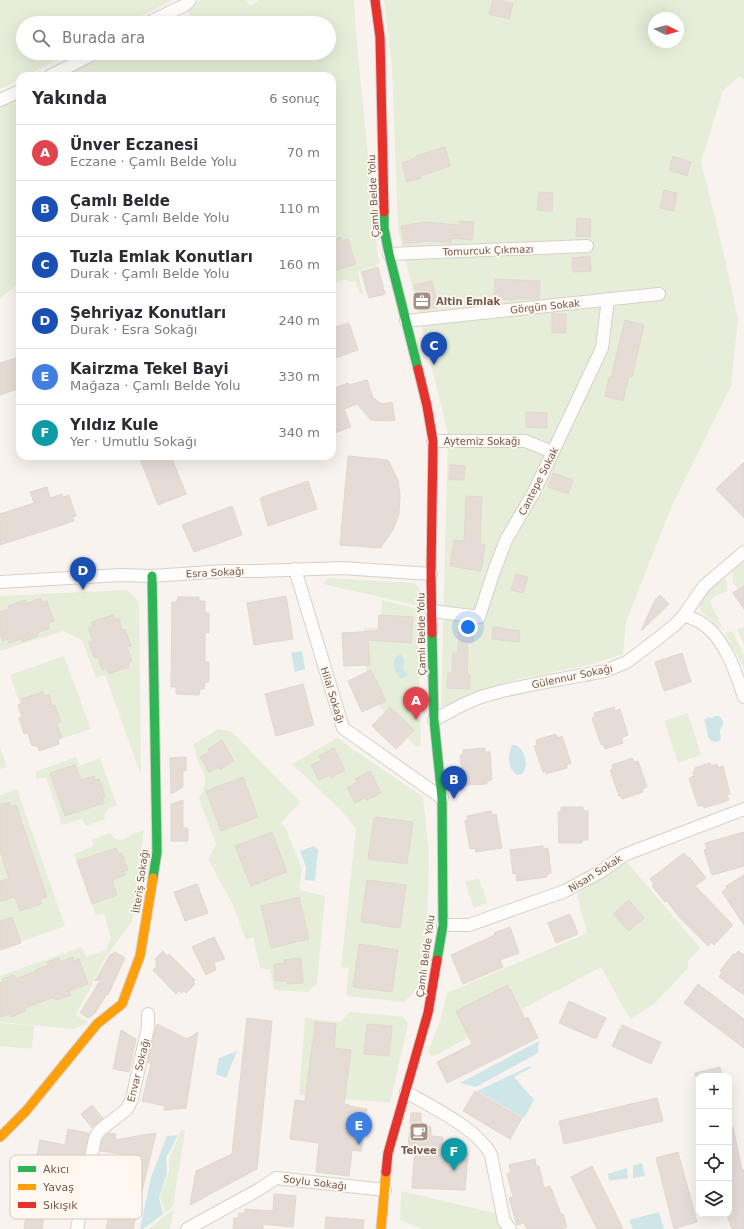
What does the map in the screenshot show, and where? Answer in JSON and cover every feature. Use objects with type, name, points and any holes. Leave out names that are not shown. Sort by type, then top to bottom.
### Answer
[{"type":"street","name":"Çamlı Belde Yolu","points":[[369,0],[380,38]]},
{"type":"street","name":"Çamlı Belde Yolu","points":[[375,0],[380,38],[384,228],[389,254],[427,406],[433,441],[431,574],[434,720],[442,798],[443,926],[428,1013],[388,1153],[381,1229]]},
{"type":"street","points":[[162,16],[185,5],[188,1]]},
{"type":"street","points":[[58,72],[82,60]]},
{"type":"street","points":[[0,100],[16,92]]},
{"type":"street","name":"Tomurcuk Çıkmazı","points":[[389,254],[587,246]]},
{"type":"street","name":"Görgün Sokak","points":[[406,321],[659,294]]},
{"type":"street","name":"Cantepe Sokak","points":[[432,611],[479,617],[506,540],[534,492],[602,348],[608,299]]},
{"type":"street","name":"Aytemiz Sokağı","points":[[433,441],[525,441],[553,452]]},
{"type":"street","name":"Gülennur Sokağı","points":[[434,720],[481,697],[540,683],[592,674],[615,668],[627,662],[646,649],[684,615],[704,586],[744,552]]},
{"type":"street","name":"Esra Sokağı","points":[[0,582],[121,575],[152,576],[225,571],[342,568],[431,574]]},
{"type":"street","name":"Hilal Sokağı","points":[[295,569],[343,728],[442,798]]},
{"type":"street","name":"İlteriş Sokağı","points":[[0,1137],[26,1111],[49,1084],[96,1024],[122,1004],[140,956],[157,852],[152,576]]},
{"type":"street","points":[[684,615],[702,623],[714,634],[730,660],[744,697]]},
{"type":"street","name":"Nisan Sokak","points":[[443,926],[469,925],[565,891],[600,872],[624,855],[744,809]]},
{"type":"street","name":"Envar Sokağı","points":[[92,1155],[95,1138],[100,1131],[127,1109],[132,1099],[148,1027],[148,1014]]},
{"type":"street","points":[[406,1092],[464,1126],[488,1148],[491,1155],[504,1221],[510,1229]]},
{"type":"street","name":"Soylu Sokağı","points":[[196,1227],[220,1210],[258,1190],[276,1178],[385,1190]]},
{"type":"street","name":"Envar Sokağı","points":[[77,1229],[79,1219]]},
{"type":"green space","points":[[0,0],[173,0],[142,16],[16,16],[16,60],[56,60],[33,72],[16,72],[16,81],[0,89]]},
{"type":"green space","points":[[200,0],[246,0],[251,6],[259,0],[354,0],[356,34],[378,257],[380,264],[358,272],[363,293],[360,294],[355,281],[348,282],[347,279],[336,283],[336,72],[73,72],[97,60],[336,60],[336,16],[191,16],[188,12]]},
{"type":"green space","points":[[384,0],[744,0],[744,79],[739,76],[723,91],[701,162],[738,318],[731,386],[673,503],[626,622],[623,654],[589,665],[515,680],[441,707],[448,434],[398,229],[392,67]]},
{"type":"green space","points":[[16,99],[16,286],[0,298],[0,107]]},
{"type":"green space","points":[[744,562],[744,584],[737,588],[733,583],[732,572]]},
{"type":"green space","points":[[328,578],[415,583],[420,590],[420,606],[323,584]]},
{"type":"green space","points":[[724,578],[726,580],[726,592],[714,596],[710,602],[722,626],[721,628],[702,612],[699,605],[707,591]]},
{"type":"green space","points":[[127,590],[139,602],[141,775],[105,675],[96,678],[82,640],[63,631],[0,651],[0,596]]},
{"type":"green space","points":[[382,600],[417,609],[421,746],[416,747],[380,707],[366,671],[364,628],[380,628]]},
{"type":"green space","points":[[744,627],[744,645],[737,629]]},
{"type":"green space","points":[[732,631],[744,655],[744,668],[725,633]]},
{"type":"green space","points":[[64,656],[91,729],[35,748],[10,675]]},
{"type":"green space","points":[[688,713],[701,755],[678,763],[664,721]]},
{"type":"green space","points":[[218,729],[232,732],[300,802],[281,823],[286,829],[302,869],[299,890],[325,896],[317,984],[307,992],[274,990],[270,970],[260,968],[253,937],[246,940],[232,903],[208,859],[216,844],[199,799],[205,786],[205,776],[197,760],[194,744]]},
{"type":"green space","points":[[337,738],[423,797],[429,852],[427,935],[420,986],[404,1002],[346,996],[349,968],[341,967],[356,829],[342,811],[292,764]]},
{"type":"green space","points":[[0,747],[7,767],[0,769]]},
{"type":"green space","points":[[76,757],[79,766],[100,758],[117,805],[109,808],[104,814],[105,819],[86,826],[82,819],[62,825],[46,777],[37,779],[35,772]]},
{"type":"green space","points":[[17,789],[65,926],[0,949],[0,795]]},
{"type":"green space","points":[[144,830],[132,921],[106,957],[76,1015],[88,1022],[74,1029],[0,1022],[0,976],[82,947],[86,957],[106,950],[111,938],[104,914],[96,915],[74,854],[93,846],[92,840],[110,833],[115,839],[122,840]]},
{"type":"green space","points":[[626,861],[700,948],[688,961],[688,968],[654,1004],[630,1019],[601,967],[432,1057],[428,1051],[440,1021],[447,993],[587,933],[577,895],[618,864]]},
{"type":"green space","points":[[479,878],[487,903],[474,908],[465,882]]},
{"type":"green space","points":[[350,1012],[403,1017],[408,1024],[390,1103],[299,1095],[305,1018],[341,1022]]},
{"type":"green space","points":[[0,1023],[34,1026],[32,1049],[0,1046]]},
{"type":"green space","points":[[181,1130],[185,1130],[173,1206],[165,1213],[160,1197],[169,1171],[169,1159]]},
{"type":"green space","points":[[401,1191],[498,1214],[503,1229],[422,1229],[400,1220]]},
{"type":"green space","points":[[174,1209],[170,1229],[148,1229]]},
{"type":"water","points":[[302,651],[305,669],[295,672],[291,653]]},
{"type":"water","points":[[401,654],[404,660],[403,668],[408,675],[403,678],[399,678],[394,667],[394,659]]},
{"type":"water","points":[[719,716],[723,721],[720,729],[721,739],[718,742],[711,741],[708,738],[704,720],[708,717],[712,718]]},
{"type":"water","points":[[512,745],[518,746],[524,754],[526,765],[522,774],[518,775],[514,773],[510,766],[509,758]]},
{"type":"water","points":[[314,846],[318,850],[315,881],[305,880],[306,867],[300,851]]},
{"type":"water","points":[[539,1041],[538,1053],[476,1087],[460,1083]]},
{"type":"water","points":[[237,1051],[226,1078],[216,1074],[219,1058]]},
{"type":"water","points":[[530,1066],[531,1068],[514,1077],[534,1100],[524,1118],[477,1091]]},
{"type":"water","points":[[178,1135],[166,1158],[167,1173],[159,1198],[163,1214],[143,1229],[140,1229],[151,1177],[167,1136]]},
{"type":"water","points":[[642,1163],[645,1176],[633,1178],[633,1166]]},
{"type":"water","points":[[627,1168],[628,1178],[609,1181],[608,1174]]},
{"type":"water","points":[[659,1212],[664,1229],[633,1229],[629,1220]]},
{"type":"building","points":[[493,0],[513,4],[509,19],[489,14]]},
{"type":"building","points":[[445,147],[450,166],[407,182],[402,163],[416,158],[416,156]]},
{"type":"building","points":[[673,156],[691,162],[687,176],[669,170]]},
{"type":"building","points":[[664,190],[677,193],[674,211],[660,208]]},
{"type":"building","points":[[539,192],[553,193],[552,211],[537,210]]},
{"type":"building","points":[[577,218],[591,219],[590,237],[576,236]]},
{"type":"building","points":[[460,221],[474,222],[472,240],[451,238],[451,243],[428,241],[404,244],[401,226],[425,222],[459,225]]},
{"type":"building","points":[[341,237],[342,241],[348,239],[356,264],[336,271],[336,239]]},
{"type":"building","points":[[590,256],[591,271],[573,272],[572,258]]},
{"type":"building","points":[[378,267],[385,294],[369,298],[361,272]]},
{"type":"building","points":[[495,279],[540,281],[539,299],[494,299]]},
{"type":"building","points":[[432,281],[438,307],[420,311],[414,285]]},
{"type":"building","points":[[552,314],[566,314],[566,333],[552,333]]},
{"type":"building","points":[[625,320],[644,325],[632,377],[629,376],[623,401],[605,396],[609,378],[611,378]]},
{"type":"building","points":[[349,323],[358,350],[336,358],[336,327]]},
{"type":"building","points":[[16,358],[16,389],[0,395],[0,363]]},
{"type":"building","points":[[367,380],[373,398],[382,404],[392,402],[395,420],[371,420],[357,404],[344,409],[351,427],[336,433],[336,388],[348,383],[349,385]]},
{"type":"building","points":[[526,412],[547,413],[547,428],[526,427]]},
{"type":"building","points":[[348,456],[388,460],[398,480],[400,495],[399,514],[393,530],[380,548],[340,545]]},
{"type":"building","points":[[141,460],[173,460],[186,494],[158,505]]},
{"type":"building","points":[[744,462],[744,518],[716,489]]},
{"type":"building","points":[[450,465],[465,466],[464,480],[449,480]]},
{"type":"building","points":[[553,473],[573,480],[568,494],[548,487]]},
{"type":"building","points":[[308,481],[317,509],[268,526],[260,498]]},
{"type":"building","points":[[47,487],[50,498],[62,494],[63,497],[69,495],[76,516],[72,517],[74,521],[0,545],[0,514],[34,503],[30,492]]},
{"type":"building","points":[[466,496],[482,497],[480,544],[485,545],[481,571],[450,566],[454,540],[464,541]]},
{"type":"building","points":[[232,506],[242,535],[194,552],[182,525]]},
{"type":"building","points":[[516,574],[528,577],[523,593],[511,590]]},
{"type":"building","points":[[744,585],[744,609],[733,593]]},
{"type":"building","points":[[660,595],[669,604],[641,631],[655,600]]},
{"type":"building","points":[[286,596],[293,639],[254,645],[247,603]]},
{"type":"building","points":[[178,597],[199,597],[199,601],[205,601],[205,613],[209,613],[209,633],[205,632],[205,662],[209,662],[209,682],[205,682],[204,689],[200,689],[199,695],[176,694],[176,687],[171,687],[172,602],[177,602]]},
{"type":"building","points":[[40,598],[42,602],[47,601],[54,621],[48,623],[50,628],[37,633],[38,636],[22,642],[21,639],[9,643],[7,639],[3,641],[0,633],[0,612],[9,609],[8,606],[25,600],[26,604]]},
{"type":"building","points":[[113,615],[115,620],[119,618],[122,630],[125,629],[131,646],[127,647],[132,661],[128,663],[129,667],[109,674],[107,668],[102,670],[98,657],[94,658],[89,642],[93,641],[88,628],[93,627],[91,622]]},
{"type":"building","points":[[379,615],[413,617],[411,643],[368,640],[370,665],[344,666],[342,633],[378,631]]},
{"type":"building","points":[[493,627],[520,631],[519,642],[492,639]]},
{"type":"building","points":[[459,628],[474,629],[473,643],[468,643],[467,674],[470,674],[470,689],[447,688],[448,673],[452,673],[453,653],[458,653]]},
{"type":"building","points":[[682,653],[691,682],[664,691],[655,662]]},
{"type":"building","points":[[371,670],[386,701],[362,712],[348,681]]},
{"type":"building","points":[[303,684],[314,725],[276,736],[265,694]]},
{"type":"building","points":[[43,692],[44,696],[49,695],[52,706],[55,705],[61,722],[57,724],[62,738],[58,739],[59,744],[39,751],[37,745],[32,746],[28,733],[24,734],[19,718],[22,717],[18,705],[23,703],[21,699]]},
{"type":"building","points":[[390,707],[414,730],[396,749],[372,726]]},
{"type":"building","points":[[614,707],[615,711],[620,709],[628,735],[621,738],[623,743],[605,749],[603,744],[601,745],[592,718],[595,718],[594,713]]},
{"type":"building","points":[[556,734],[558,738],[562,736],[571,763],[566,765],[567,768],[546,774],[545,771],[543,772],[534,746],[537,745],[536,740]]},
{"type":"building","points":[[222,740],[234,761],[220,770],[219,767],[209,772],[200,757],[209,752],[208,749]]},
{"type":"building","points":[[334,748],[345,770],[331,778],[329,775],[319,780],[311,765],[321,760],[319,756]]},
{"type":"building","points":[[485,748],[485,752],[490,752],[492,780],[487,781],[487,784],[466,785],[465,782],[463,782],[460,755],[463,755],[463,750]]},
{"type":"building","points":[[186,757],[186,771],[183,771],[183,787],[171,794],[170,758]]},
{"type":"building","points":[[632,758],[634,762],[638,761],[647,787],[642,789],[643,792],[622,799],[621,796],[619,796],[610,770],[613,769],[612,765]]},
{"type":"building","points":[[710,763],[711,766],[717,764],[718,768],[723,766],[730,794],[727,795],[729,800],[704,808],[703,805],[698,806],[689,778],[694,776],[693,772],[695,771],[695,768]]},
{"type":"building","points":[[75,765],[81,780],[94,776],[95,780],[99,779],[105,796],[102,797],[104,803],[65,816],[50,773]]},
{"type":"building","points":[[370,771],[381,793],[367,800],[365,798],[355,803],[347,788],[357,782],[355,779]]},
{"type":"building","points":[[243,777],[258,817],[221,831],[206,791]]},
{"type":"building","points":[[183,800],[183,828],[188,828],[188,841],[171,841],[171,804]]},
{"type":"building","points":[[9,802],[11,807],[16,805],[47,897],[40,899],[41,904],[20,911],[15,897],[0,901],[0,881],[9,879],[0,851],[0,805]]},
{"type":"building","points":[[561,807],[583,807],[583,811],[588,811],[588,840],[582,840],[582,843],[559,843],[558,812],[561,812]]},
{"type":"building","points":[[491,811],[492,815],[496,814],[502,848],[476,852],[475,848],[470,849],[465,821],[468,820],[467,816]]},
{"type":"building","points":[[374,817],[413,822],[407,864],[368,859]]},
{"type":"building","points":[[272,832],[287,872],[251,886],[235,846]]},
{"type":"building","points":[[744,832],[744,866],[712,875],[704,850],[707,849],[705,843]]},
{"type":"building","points":[[543,846],[543,849],[548,848],[551,873],[547,874],[547,877],[517,881],[516,873],[513,874],[510,850]]},
{"type":"building","points":[[116,848],[118,854],[122,853],[128,870],[123,871],[125,875],[112,880],[117,895],[92,904],[77,861]]},
{"type":"building","points":[[684,853],[706,878],[695,886],[733,925],[714,945],[711,942],[708,946],[679,917],[667,901],[665,902],[652,886],[654,884],[650,879]]},
{"type":"building","points":[[744,875],[744,925],[722,892],[727,888],[726,886]]},
{"type":"building","points":[[367,880],[406,885],[400,928],[361,922]]},
{"type":"building","points":[[197,884],[208,913],[185,921],[174,892]]},
{"type":"building","points":[[299,897],[309,939],[271,948],[261,906]]},
{"type":"building","points":[[629,900],[644,918],[629,931],[613,914]]},
{"type":"building","points":[[570,914],[578,934],[556,943],[548,923]]},
{"type":"building","points":[[12,917],[21,943],[0,950],[0,921]]},
{"type":"building","points":[[510,927],[519,953],[500,960],[503,967],[463,984],[451,955],[495,935],[494,933]]},
{"type":"building","points":[[214,937],[225,959],[214,962],[216,970],[206,975],[192,947]]},
{"type":"building","points":[[359,944],[398,950],[392,992],[353,987]]},
{"type":"building","points":[[163,951],[167,956],[169,954],[195,980],[193,982],[195,984],[186,993],[184,991],[182,993],[179,991],[176,994],[153,970],[157,966],[155,964],[157,962],[155,959]]},
{"type":"building","points":[[738,951],[744,955],[744,995],[719,977],[722,972],[720,971],[733,954],[735,955]]},
{"type":"building","points":[[115,952],[125,958],[108,995],[107,994],[95,1013],[89,1018],[80,1013],[101,979],[95,981],[110,955]]},
{"type":"building","points":[[73,957],[74,961],[79,959],[88,984],[69,991],[71,995],[56,1000],[54,997],[25,1008],[26,1011],[11,1017],[10,1014],[0,1017],[0,983],[3,982],[2,979],[14,975],[16,979],[48,965],[47,962],[59,958],[60,962]]},
{"type":"building","points":[[301,958],[303,983],[287,984],[287,981],[275,981],[274,964],[285,963],[284,960]]},
{"type":"building","points":[[698,984],[744,1019],[744,1048],[684,1003]]},
{"type":"building","points":[[508,985],[525,1019],[528,1017],[538,1038],[447,1083],[437,1062],[472,1044],[456,1011]]},
{"type":"building","points":[[569,1001],[606,1018],[596,1039],[559,1023]]},
{"type":"building","points":[[247,1018],[272,1021],[257,1169],[190,1205],[196,1171],[232,1154]]},
{"type":"building","points":[[315,1022],[336,1024],[334,1048],[351,1050],[344,1104],[367,1109],[361,1151],[352,1150],[349,1176],[316,1172],[319,1143],[290,1139],[295,1100],[305,1101]]},
{"type":"building","points":[[157,1024],[187,1039],[198,1032],[186,1108],[164,1110],[165,1106],[142,1101],[151,1064],[148,1062]]},
{"type":"building","points":[[367,1024],[392,1026],[389,1056],[364,1054]]},
{"type":"building","points":[[622,1025],[661,1042],[651,1064],[612,1046]]},
{"type":"building","points":[[121,1030],[136,1039],[129,1072],[113,1069]]},
{"type":"building","points":[[720,1067],[721,1073],[696,1073],[695,1076],[695,1073]]},
{"type":"building","points":[[475,1091],[522,1118],[510,1139],[463,1111]]},
{"type":"building","points":[[657,1098],[663,1121],[564,1144],[559,1121]]},
{"type":"building","points":[[92,1105],[103,1118],[92,1128],[81,1114]]},
{"type":"building","points":[[411,1113],[421,1113],[421,1122],[431,1127],[431,1136],[443,1137],[442,1151],[468,1153],[465,1190],[412,1188],[415,1147],[408,1147]]},
{"type":"building","points":[[732,1127],[742,1170],[744,1170],[744,1229],[732,1229],[728,1217],[732,1217]]},
{"type":"building","points":[[68,1129],[89,1133],[84,1155],[37,1155],[40,1140],[65,1145]]},
{"type":"building","points":[[109,1133],[116,1134],[115,1140],[156,1133],[142,1191],[142,1155],[123,1155],[100,1151],[102,1141]]},
{"type":"building","points":[[678,1152],[697,1222],[674,1229],[656,1158]]},
{"type":"building","points":[[535,1159],[536,1166],[539,1166],[544,1188],[550,1186],[561,1214],[563,1214],[567,1227],[562,1229],[527,1229],[524,1223],[517,1225],[509,1198],[513,1197],[507,1174],[511,1173],[509,1165]]},
{"type":"building","points":[[592,1166],[623,1229],[597,1229],[571,1177]]},
{"type":"building","points":[[274,1194],[296,1196],[293,1227],[263,1224],[263,1229],[233,1229],[234,1218],[238,1218],[239,1213],[245,1213],[245,1209],[273,1211]]},
{"type":"building","points":[[326,1217],[364,1220],[363,1229],[325,1229]]},
{"type":"building","points":[[25,1219],[43,1219],[42,1229],[24,1229]]},
{"type":"building","points":[[108,1219],[135,1219],[133,1229],[106,1229]]},
{"type":"traffic: fast","points":[[384,212],[384,228],[389,254],[418,369]]},
{"type":"traffic: fast","points":[[152,576],[157,852],[153,878]]},
{"type":"traffic: fast","points":[[432,633],[434,720],[442,798],[443,925],[437,960]]},
{"type":"traffic: slow","points":[[0,1137],[26,1111],[97,1024],[122,1004],[140,956],[153,878]]},
{"type":"traffic: slow","points":[[381,1229],[386,1172]]},
{"type":"traffic: jam","points":[[375,0],[380,37],[384,212]]},
{"type":"traffic: jam","points":[[418,369],[427,406],[433,441],[431,574],[432,633]]},
{"type":"traffic: jam","points":[[386,1172],[388,1153],[428,1013],[437,960]]},
{"type":"place","name":"Altin Emlak","points":[[422,301]]},
{"type":"place","name":"Tuzla Emlak Konutları","points":[[434,365]]},
{"type":"place","name":"Şehriyaz Konutları","points":[[83,590]]},
{"type":"place","name":"Ünver Eczanesi","points":[[416,720]]},
{"type":"place","name":"Çamlı Belde","points":[[454,799]]},
{"type":"place","name":"Telvee","points":[[419,1132]]},
{"type":"place","name":"Kairzma Tekel Bayi","points":[[359,1145]]},
{"type":"place","name":"Yıldız Kule","points":[[454,1171]]}]
